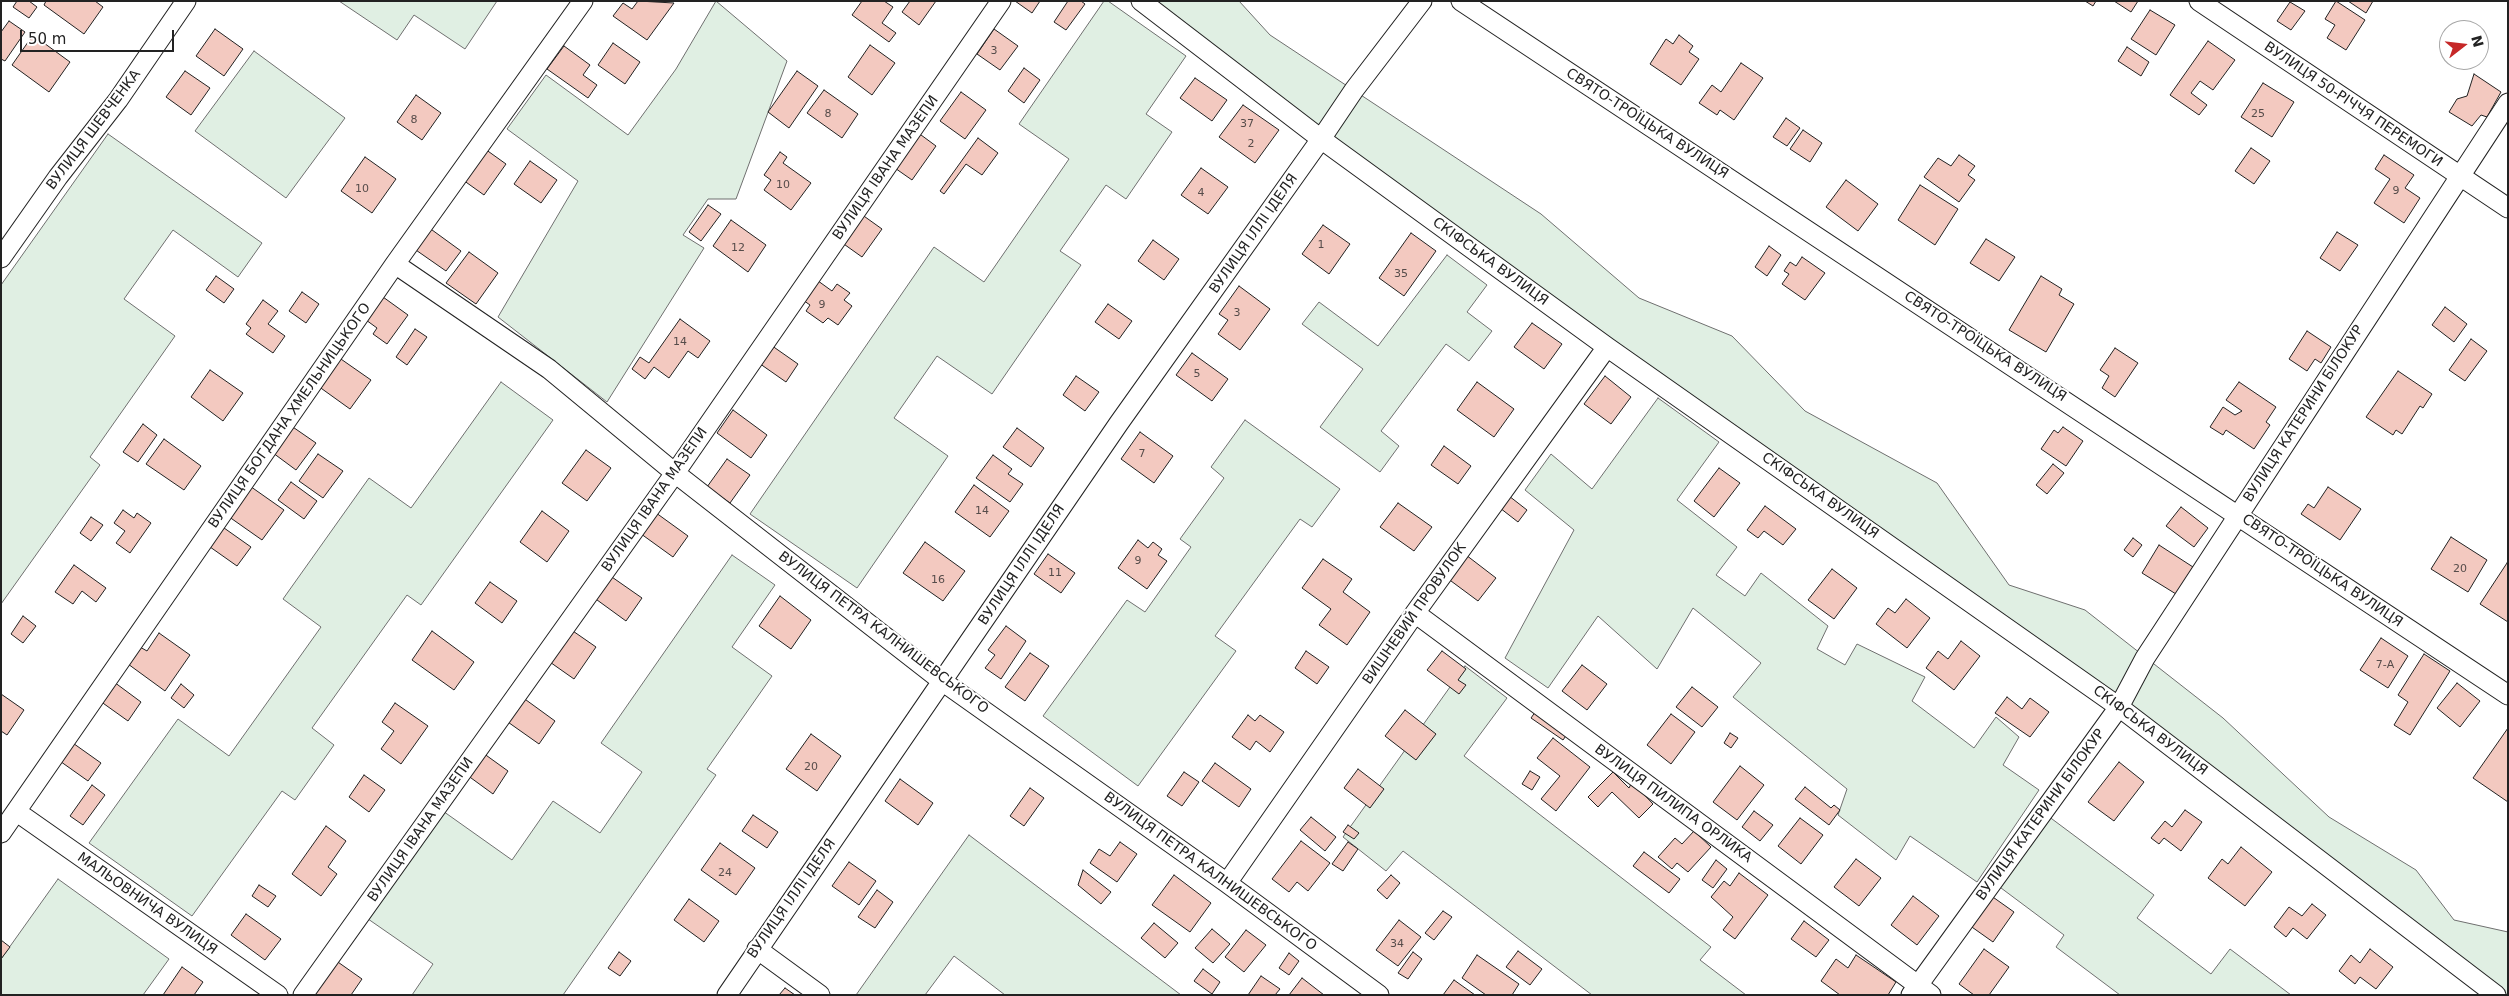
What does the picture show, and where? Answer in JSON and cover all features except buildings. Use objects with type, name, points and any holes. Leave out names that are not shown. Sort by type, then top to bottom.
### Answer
[{"type":"street","name":"ВУЛИЦЯ ШЕВЧЕНКА","points":[[1,258],[58,177],[118,100],[186,1]]},
{"type":"street","name":"ВУЛИЦЯ БОГДАНА ХМЕЛЬНИЦЬКОГО","points":[[1,833],[395,264],[583,1]]},
{"type":"street","name":"ВУЛИЦЯ ІВАНА МАЗЕПИ","points":[[303,995],[675,473],[1001,1]]},
{"type":"street","name":"СКІФСЬКА ВУЛИЦЯ","points":[[1141,1],[1322,139],[1607,347],[2120,707],[2496,995]]},
{"type":"street","name":"ВУЛИЦЯ ІЛЛІ ІДЕЛЯ","points":[[727,995],[756,949],[1120,423],[1322,139],[1354,90],[1422,1]]},
{"type":"street","name":"СВЯТО-ТРОЇЦЬКА ВУЛИЦЯ","points":[[1460,1],[2238,514],[2508,695]]},
{"type":"street","name":"ВУЛИЦЯ 50-РІЧЧЯ ПЕРЕМОГИ","points":[[2199,1],[2508,208]]},
{"type":"street","name":"ВУЛИЦЯ КАТЕРИНИ БІЛОКУР","points":[[1920,991],[2120,707],[2146,658],[2238,514],[2458,176],[2508,103]]},
{"type":"street","name":"ВУЛИЦЯ ПЕТРА КАЛНИШЕВСЬКОГО","points":[[395,264],[549,369],[675,473],[942,681],[1227,883],[1378,995]]},
{"type":"street","name":"ВИШНЕВИЙ ПРОВУЛОК","points":[[1227,883],[1415,613],[1607,347]]},
{"type":"street","name":"ВУЛИЦЯ ПИЛИПА ОРЛИКА","points":[[1415,613],[1920,991]]},
{"type":"street","name":"МАЛЬОВНИЧА ВУЛИЦЯ","points":[[17,812],[278,995]]},
{"type":"street","points":[[756,949],[820,995]]},
{"type":"green space","points":[[339,1],[497,1],[465,49],[414,15],[397,40]]},
{"type":"green space","points":[[716,1],[787,61],[736,199],[708,199],[683,235],[704,248],[607,402],[498,317],[578,181],[507,129],[546,75],[628,135],[676,69]]},
{"type":"green space","points":[[1104,1],[1108,1],[1186,56],[1146,114],[1172,132],[1126,199],[1106,185],[1060,251],[1081,265],[992,394],[937,356],[894,418],[948,456],[857,588],[750,514],[934,247],[984,282],[1069,159],[1019,124]]},
{"type":"green space","points":[[1141,1],[1239,1],[1270,35],[1541,214],[1639,298],[1732,336],[1805,411],[1937,483],[2009,585],[2085,610],[2223,718],[2329,817],[2416,870],[2454,920],[2508,932],[2508,995],[2496,995]]},
{"type":"green space","points":[[254,51],[345,118],[286,198],[195,131]]},
{"type":"green space","points":[[108,134],[262,243],[238,277],[173,230],[124,299],[175,336],[90,457],[100,465],[1,604],[1,285]]},
{"type":"green space","points":[[1447,255],[1487,285],[1467,312],[1492,331],[1469,361],[1446,344],[1381,431],[1399,446],[1380,472],[1320,427],[1363,369],[1302,324],[1319,302],[1378,346]]},
{"type":"green space","points":[[501,382],[553,420],[421,605],[407,595],[312,728],[334,745],[295,800],[282,791],[192,916],[89,843],[178,719],[229,756],[321,627],[283,599],[369,478],[411,508]]},
{"type":"green space","points":[[1658,398],[1719,442],[1677,500],[1737,547],[1716,575],[1745,596],[1761,573],[1828,626],[1817,649],[1845,665],[1857,644],[1925,677],[1912,701],[1974,748],[1996,717],[2019,737],[2003,765],[2039,790],[1977,882],[1910,836],[1896,860],[1838,815],[1847,789],[1733,697],[1761,663],[1693,608],[1657,669],[1598,616],[1548,688],[1505,658],[1574,530],[1525,490],[1551,454],[1592,489]]},
{"type":"green space","points":[[1245,420],[1340,489],[1312,527],[1300,519],[1215,636],[1236,651],[1138,786],[1043,716],[1127,600],[1145,612],[1191,547],[1180,539],[1224,478],[1211,467]]},
{"type":"green space","points":[[732,555],[775,585],[732,647],[772,676],[707,769],[716,775],[563,995],[412,995],[433,964],[358,912],[433,804],[512,860],[553,801],[600,833],[642,772],[601,743]]},
{"type":"green space","points":[[1465,666],[1507,698],[1464,756],[1711,947],[1700,960],[1746,995],[1592,995],[1403,851],[1386,871],[1343,837]]},
{"type":"green space","points":[[2040,810],[2154,895],[2137,918],[2211,974],[2230,949],[2291,995],[2120,995],[2056,947],[2064,935],[1989,879]]},
{"type":"green space","points":[[969,835],[1181,995],[1005,995],[954,956],[925,995],[856,995]]},
{"type":"green space","points":[[58,879],[169,959],[143,995],[1,995],[1,959]]}]
